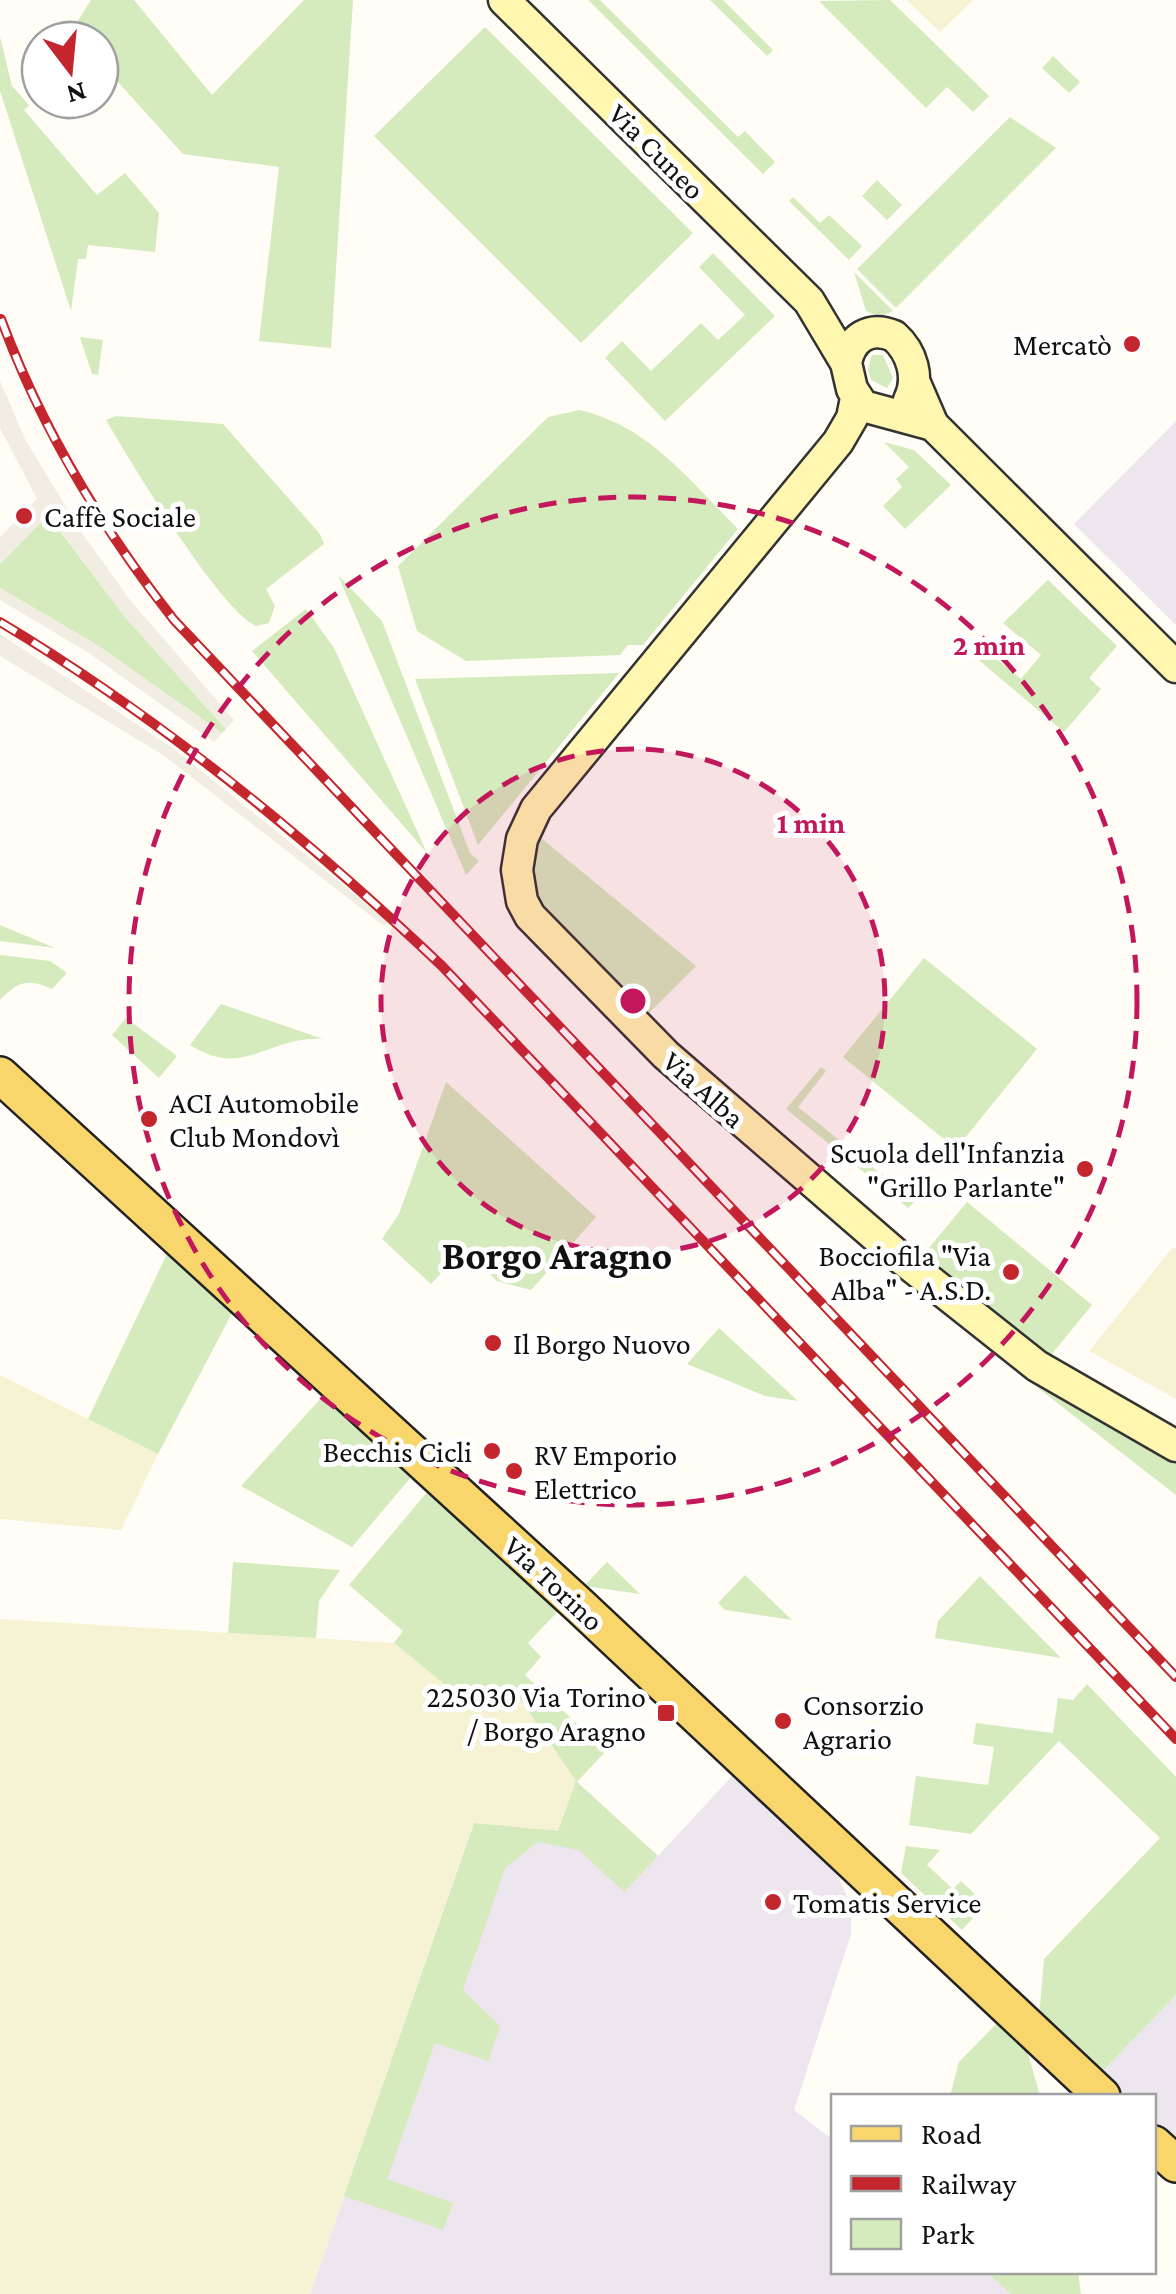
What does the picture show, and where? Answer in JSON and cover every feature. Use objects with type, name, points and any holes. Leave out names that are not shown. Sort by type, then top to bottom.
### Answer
[{"type":"main road","name":"Via Torino","points":[[0,1075],[593,1618],[1100,2094]]},
{"type":"main road","points":[[1156,2146],[1176,2164]]},
{"type":"street","name":"Via Cuneo","points":[[504,0],[809,301],[846,363],[856,398],[872,412],[934,425]]},
{"type":"street","name":"Via Cuneo","points":[[809,301],[870,332],[885,332],[901,342],[934,425],[1176,667]]},
{"type":"street","points":[[846,363],[851,348],[870,332]]},
{"type":"street","points":[[890,413],[908,401],[914,381]]},
{"type":"street","name":"Via Alba","points":[[838,442],[852,418],[856,398]]},
{"type":"street","name":"Via Alba","points":[[890,413],[856,426],[838,442],[536,810],[518,854],[522,901],[542,931],[666,1055],[897,1255],[1048,1375],[1176,1446]]},
{"type":"shaded area","points":[[907,0],[973,0],[940,32]]},
{"type":"shaded area","points":[[0,381],[26,441],[80,530],[130,600],[234,720],[226,729],[125,617],[49,515],[0,563],[0,537],[37,499],[0,428]]},
{"type":"shaded area","points":[[1176,421],[1176,625],[1074,524]]},
{"type":"shaded area","points":[[0,588],[97,645],[222,733],[214,742],[89,653],[0,600]]},
{"type":"shaded area","points":[[0,634],[174,749],[388,921],[384,926],[163,755],[0,656]]},
{"type":"shaded area","points":[[1173,1247],[1176,1249],[1176,1399],[1089,1351]]},
{"type":"shaded area","points":[[0,1375],[158,1454],[121,1530],[0,1519]]},
{"type":"shaded area","points":[[0,1619],[394,1643],[460,1697],[518,1696],[576,1781],[558,1831],[473,1824],[310,2294],[0,2294]]},
{"type":"shaded area","points":[[733,1775],[837,1875],[851,1904],[851,1934],[794,2110],[831,2138],[831,2274],[988,2274],[1011,2294],[310,2294],[474,1823],[576,1781],[658,1856]]},
{"type":"shaded area","points":[[1176,1995],[1176,2146],[1156,2127],[1156,2094],[1121,2094],[1099,2075]]},
{"type":"green space","points":[[91,0],[134,0],[212,95],[304,0],[353,0],[331,348],[259,341],[279,167],[183,154],[120,84],[120,20],[78,20]]},
{"type":"green space","points":[[588,0],[600,0],[738,137],[745,131],[775,162],[763,174]]},
{"type":"green space","points":[[710,0],[723,0],[773,50],[767,56]]},
{"type":"green space","points":[[890,0],[989,96],[973,112],[947,87],[926,108],[819,1]]},
{"type":"green space","points":[[485,27],[693,233],[581,343],[374,136]]},
{"type":"green space","points":[[0,37],[12,86],[20,95],[20,120],[33,120],[97,195],[125,173],[159,213],[155,252],[88,245],[86,259],[78,259],[71,311],[0,91]]},
{"type":"green space","points":[[1053,56],[1080,82],[1069,93],[1042,68]]},
{"type":"green space","points":[[1010,117],[1056,148],[896,308],[857,269]]},
{"type":"green space","points":[[877,180],[902,205],[887,220],[862,196]]},
{"type":"green space","points":[[793,197],[820,223],[829,215],[862,246],[849,260],[789,201]]},
{"type":"green space","points":[[713,253],[775,316],[665,421],[605,358],[622,341],[651,371],[701,323],[718,340],[745,315],[699,267]]},
{"type":"green space","points":[[854,272],[893,311],[879,317],[866,311]]},
{"type":"green space","points":[[80,337],[103,340],[98,375],[92,374]]},
{"type":"green space","points":[[872,355],[883,355],[893,378],[887,388],[871,380],[868,370]]},
{"type":"green space","points":[[579,410],[604,417],[647,442],[685,474],[738,529],[643,645],[628,645],[620,655],[466,661],[417,631],[398,566],[548,417]]},
{"type":"green space","points":[[116,416],[223,424],[320,534],[324,544],[266,589],[275,606],[269,623],[256,626],[240,614],[199,564],[106,420]]},
{"type":"green space","points":[[884,442],[914,450],[951,485],[905,529],[883,506],[902,487],[896,479],[909,467]]},
{"type":"green space","points":[[48,515],[125,617],[226,729],[222,733],[97,645],[0,588],[0,564]]},
{"type":"green space","points":[[338,575],[382,621],[470,853],[479,861],[466,875]]},
{"type":"green space","points":[[1048,580],[1117,646],[1089,678],[1101,689],[1064,732],[974,656],[982,647],[1021,679],[1041,655],[1003,623]]},
{"type":"green space","points":[[306,609],[334,648],[427,853],[252,651]]},
{"type":"green space","points":[[619,673],[616,677],[478,845],[415,679]]},
{"type":"green space","points":[[534,832],[696,966],[643,1019],[545,921],[529,891]]},
{"type":"green space","points":[[0,925],[55,948],[0,941]]},
{"type":"green space","points":[[0,955],[50,961],[67,973],[52,989],[24,983],[0,1000]]},
{"type":"green space","points":[[924,958],[1037,1049],[956,1149],[843,1057]]},
{"type":"green space","points":[[221,1004],[323,1039],[287,1043],[242,1057],[209,1055],[190,1045]]},
{"type":"green space","points":[[126,1018],[177,1056],[159,1078],[112,1035]]},
{"type":"green space","points":[[821,1067],[826,1071],[798,1107],[915,1201],[908,1208],[786,1109]]},
{"type":"green space","points":[[446,1082],[596,1217],[531,1290],[497,1281],[464,1249],[431,1284],[382,1239],[399,1214]]},
{"type":"green space","points":[[967,1202],[1092,1305],[1047,1360],[919,1260]]},
{"type":"green space","points":[[167,1254],[232,1313],[158,1454],[88,1419]]},
{"type":"green space","points":[[719,1328],[798,1401],[765,1396],[687,1364]]},
{"type":"green space","points":[[1029,1381],[1176,1463],[1176,1495]]},
{"type":"green space","points":[[323,1396],[412,1476],[352,1547],[241,1486]]},
{"type":"green space","points":[[428,1491],[559,1610],[528,1643],[541,1657],[525,1675],[606,1751],[577,1782],[658,1856],[624,1892],[579,1850],[538,1842],[505,1868],[463,1990],[500,2026],[488,2061],[435,2043],[387,2179],[453,2203],[443,2230],[344,2196],[474,1823],[558,1831],[576,1781],[518,1696],[460,1697],[394,1643],[403,1631],[349,1585]]},
{"type":"green space","points":[[233,1562],[340,1570],[319,1601],[316,1638],[228,1633]]},
{"type":"green space","points":[[607,1562],[640,1594],[584,1586]]},
{"type":"green space","points":[[745,1575],[792,1620],[725,1610],[718,1603]]},
{"type":"green space","points":[[980,1576],[1061,1658],[935,1638],[938,1621]]},
{"type":"green space","points":[[1087,1684],[1176,1777],[1176,1995],[1099,2075],[1039,2018],[1044,1959],[1160,1838],[1059,1741],[971,1834],[909,1825],[916,1776],[988,1785],[994,1747],[973,1744],[976,1723],[1053,1733],[1058,1698],[1073,1700]]},
{"type":"green space","points":[[906,1846],[940,1850],[927,1865],[953,1889],[961,1881],[986,1905],[962,1930],[901,1873]]},
{"type":"green space","points":[[1000,2020],[1025,2043],[1039,2094],[951,2094],[959,2062]]},
{"type":"green space","points":[[988,2274],[1078,2274],[1081,2294],[1011,2294]]},
{"type":"railway","points":[[1,319],[35,400],[76,476],[122,549],[174,620],[1176,1677]]},
{"type":"railway","points":[[0,622],[175,739],[338,871],[442,966],[1176,1739]]},
{"type":"place","name":"Mercatò","points":[[1132,344]]},
{"type":"place","name":"Caffè Sociale","points":[[24,516]]},
{"type":"place","name":"ACI Automobile Club Mondovì","points":[[149,1119]]},
{"type":"place","name":"Scuola dell'Infanzia \"Grillo Parlante\"","points":[[1085,1169]]},
{"type":"place","name":"Bocciofila \"Via Alba\" - A.S.D.","points":[[1011,1272]]},
{"type":"place","name":"Il Borgo Nuovo","points":[[493,1343]]},
{"type":"place","name":"Becchis Cicli","points":[[492,1451]]},
{"type":"place","name":"RV Emporio Elettrico","points":[[514,1471]]},
{"type":"place","name":"225030 Via Torino / Borgo Aragno","points":[[666,1713]]},
{"type":"place","name":"Consorzio Agrario","points":[[783,1721]]},
{"type":"place","name":"Tomatis Service","points":[[773,1902]]},
{"type":"district","name":"Borgo Aragno","points":[[557,1255]]}]
